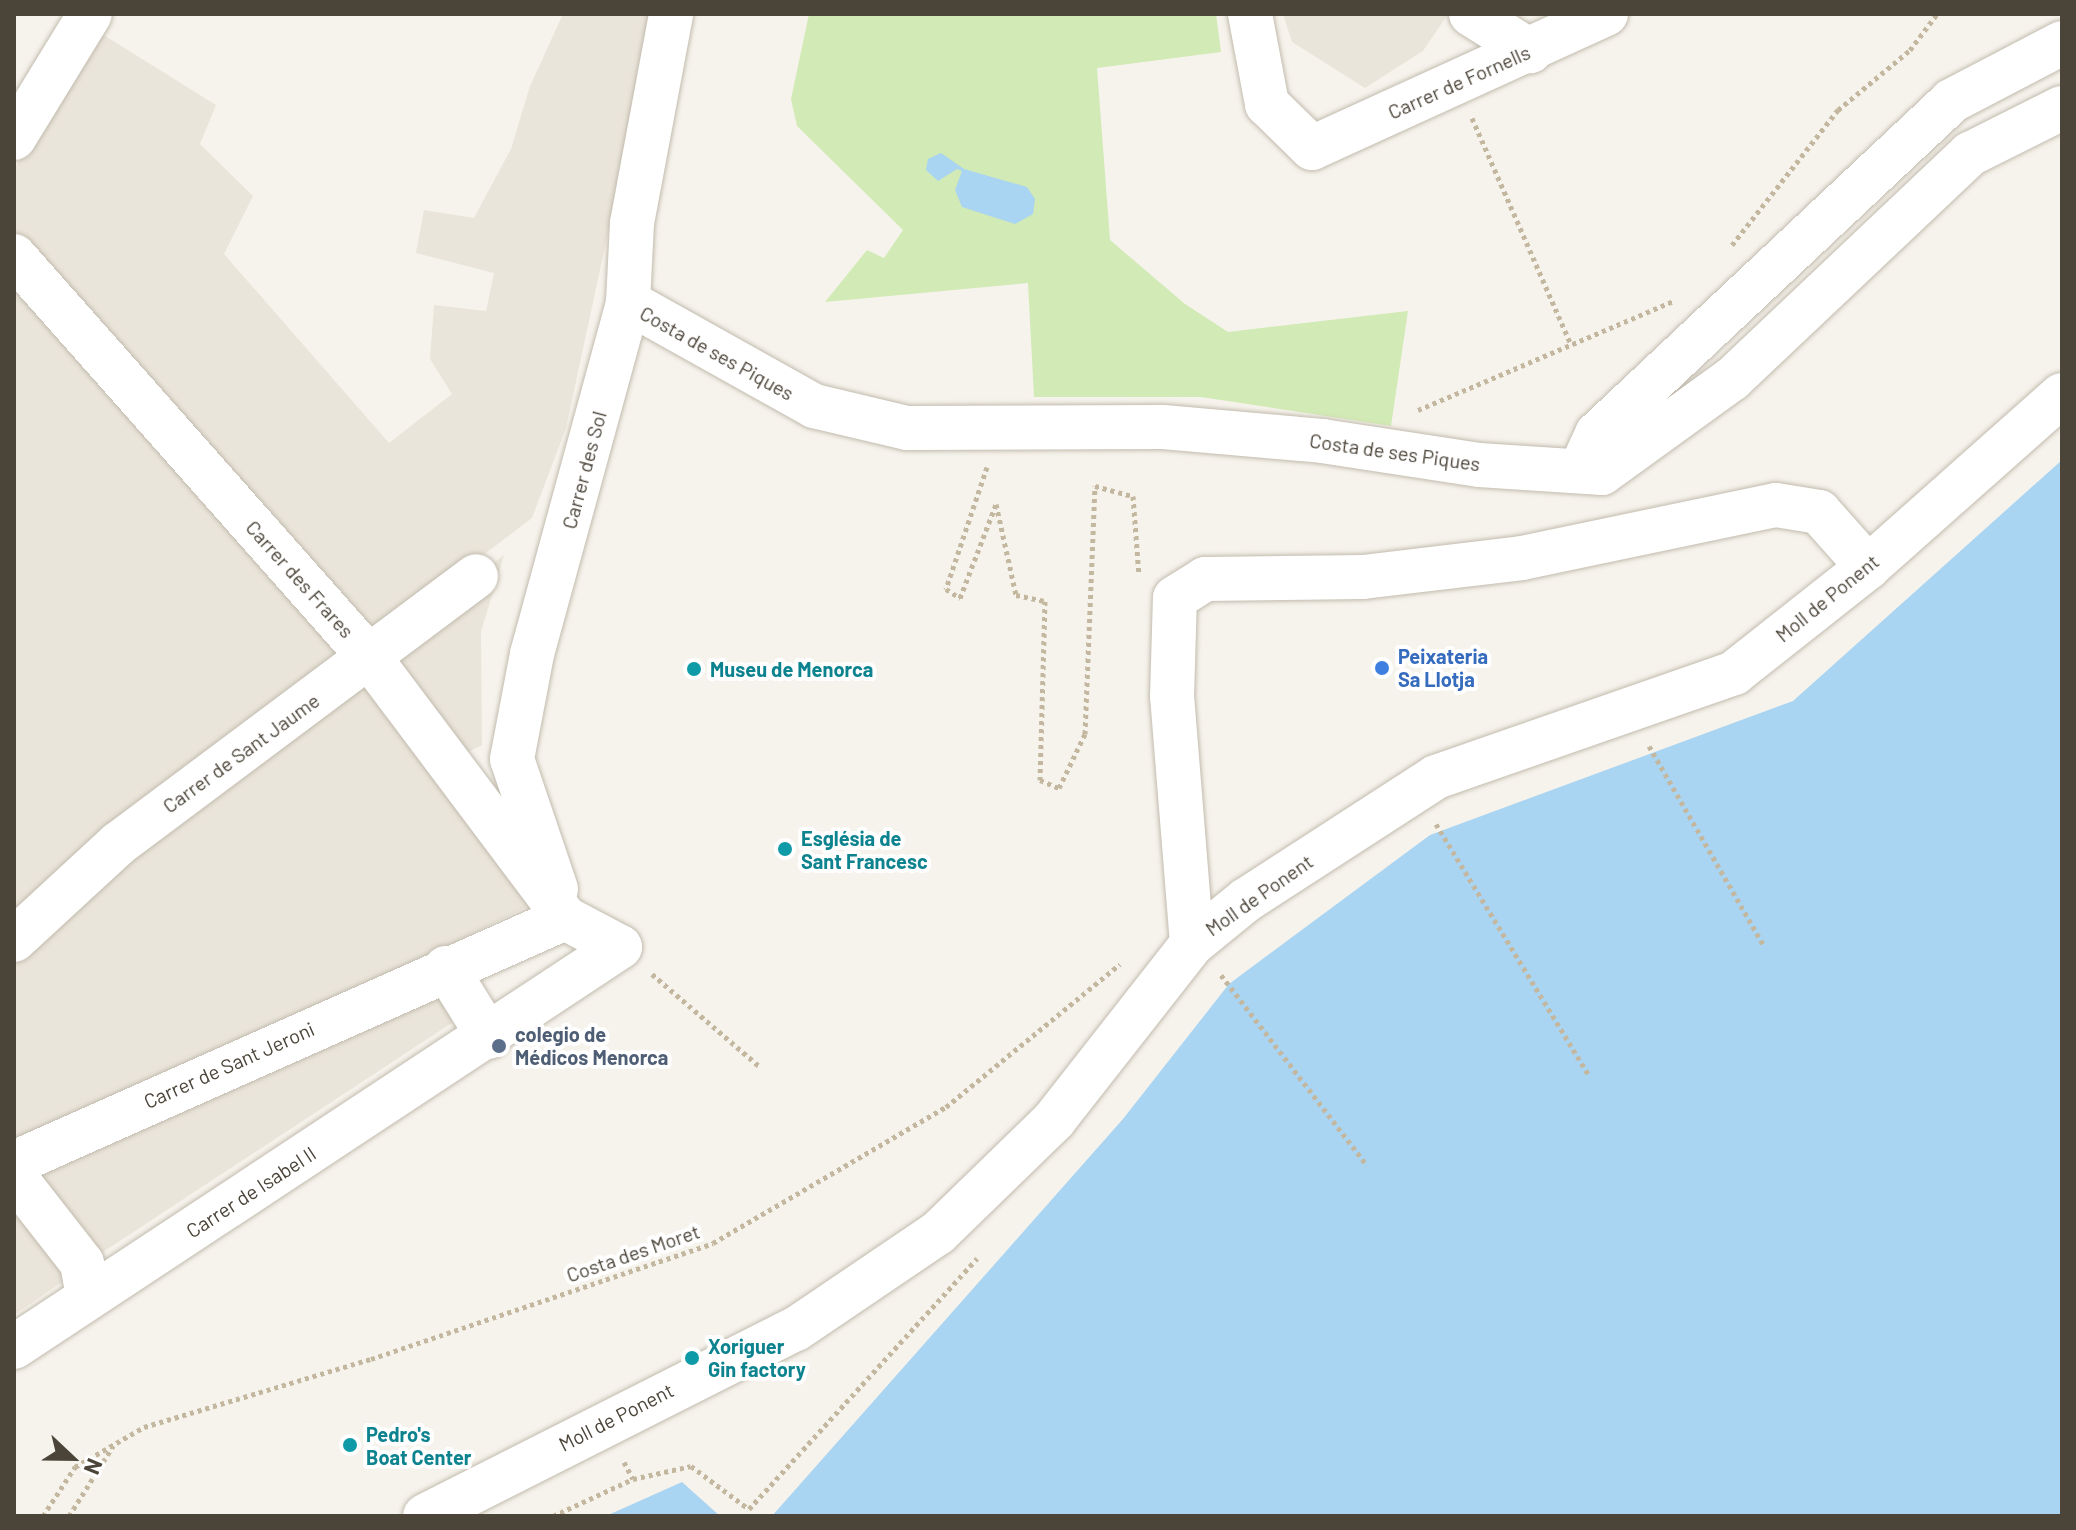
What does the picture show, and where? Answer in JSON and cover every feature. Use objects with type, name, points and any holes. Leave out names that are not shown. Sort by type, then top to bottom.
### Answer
[{"type":"street","points":[[14,138],[90,14]]},
{"type":"street","name":"Carrer des Sol","points":[[565,918],[512,759],[532,654],[628,302],[632,223],[671,14]]},
{"type":"street","name":"Carrer de Fornells","points":[[1250,14],[1267,104],[1312,148],[1606,14]]},
{"type":"street","points":[[1471,14],[1530,51]]},
{"type":"street","points":[[1580,471],[1597,434],[1951,101],[2062,43]]},
{"type":"street","name":"Costa de ses Piques","points":[[628,302],[814,406],[907,428],[1163,427],[1322,441],[1479,465],[1602,473],[1732,379],[1970,154],[2062,108]]},
{"type":"street","name":"Carrer des Frares","points":[[14,256],[370,658],[565,918]]},
{"type":"street","name":"Moll de Ponent","points":[[426,1516],[796,1329],[938,1233],[1208,966],[1246,900],[1436,777],[1734,673],[1868,567],[2062,395]]},
{"type":"street","points":[[1208,966],[1172,697],[1175,598],[1205,579],[1363,577],[1522,558],[1776,505],[1819,512],[1868,567]]},
{"type":"street","name":"Carrer de Sant Jaume","points":[[14,940],[118,844],[476,576]]},
{"type":"street","points":[[565,918],[620,947]]},
{"type":"street","name":"Carrer de Sant Jeroni","points":[[14,1163],[446,968],[565,918]]},
{"type":"street","name":"Carrer de Isabel II","points":[[14,1347],[489,1037],[620,947]]},
{"type":"street","points":[[446,968],[489,1037]]},
{"type":"street","points":[[14,1176],[82,1263],[88,1297]]},
{"type":"path","points":[[1727,252],[1838,110],[1910,50],[1935,14]]},
{"type":"path","points":[[1470,114],[1571,345]]},
{"type":"path","points":[[1411,409],[1425,411],[1677,299]]},
{"type":"path","points":[[1000,427],[946,589],[960,598],[996,504],[1016,595],[1045,601],[1040,780],[1059,788],[1085,734],[1095,486],[1133,496],[1140,590]]},
{"type":"path","points":[[1633,747],[1660,735]]},
{"type":"path","points":[[1651,753],[1764,946]]},
{"type":"path","points":[[1423,826],[1449,816]]},
{"type":"path","points":[[1439,832],[1589,1076]]},
{"type":"path","points":[[620,947],[760,1067]]},
{"type":"path","points":[[1208,966],[1231,965]]},
{"type":"path","points":[[1208,966],[1367,1165]]},
{"type":"path","name":"Costa des Moret","points":[[43,1516],[75,1467],[144,1427],[371,1359],[713,1243],[946,1107],[1079,1000]]},
{"type":"path","points":[[553,1516],[633,1479],[691,1466],[749,1509],[987,1246]]},
{"type":"path","points":[[69,1516],[115,1443]]},
{"type":"shaded area","points":[[563,14],[655,14],[566,428],[532,518],[367,643],[14,236],[14,169],[102,34],[216,105],[200,144],[253,196],[224,254],[389,443],[452,394],[430,359],[434,305],[486,311],[494,273],[416,253],[424,210],[474,218],[511,149],[530,86]]},
{"type":"shaded area","points":[[1283,14],[1448,14],[1423,51],[1365,88],[1292,42]]},
{"type":"shaded area","points":[[14,268],[349,656],[14,917]]},
{"type":"shaded area","points":[[504,555],[481,632],[482,745],[466,753],[378,654]]},
{"type":"shaded area","points":[[363,676],[542,899],[389,975],[14,1140],[14,952]]},
{"type":"shaded area","points":[[443,973],[470,1011],[97,1256],[23,1165]]},
{"type":"shaded area","points":[[14,1188],[81,1269],[14,1315]]},
{"type":"green space","points":[[809,14],[1216,14],[1221,52],[1097,68],[1110,240],[1185,304],[1228,332],[1408,311],[1391,426],[1201,397],[1034,397],[1028,283],[825,302],[867,250],[884,258],[903,230],[797,126],[791,99]]},
{"type":"water","points":[[941,153],[964,169],[1027,187],[1035,199],[1033,214],[1015,224],[962,207],[955,190],[962,171],[957,169],[938,181],[926,170],[928,159]]},
{"type":"water","points":[[2062,460],[2062,1516],[772,1516],[1123,1119],[1229,984],[1430,835],[1793,701]]},
{"type":"water","points":[[682,1482],[720,1516],[606,1516]]},
{"type":"place","name":"Peixateria Sa Llotja","points":[[1382,668]]},
{"type":"place","name":"Museu de Menorca","points":[[694,669]]},
{"type":"place","name":"Església de Sant Francesc","points":[[785,849]]},
{"type":"place","name":"colegio de Médicos Menorca","points":[[499,1046]]},
{"type":"place","name":"Xoriguer Gin factory","points":[[692,1358]]},
{"type":"place","name":"Pedro's Boat Center","points":[[350,1445]]}]
